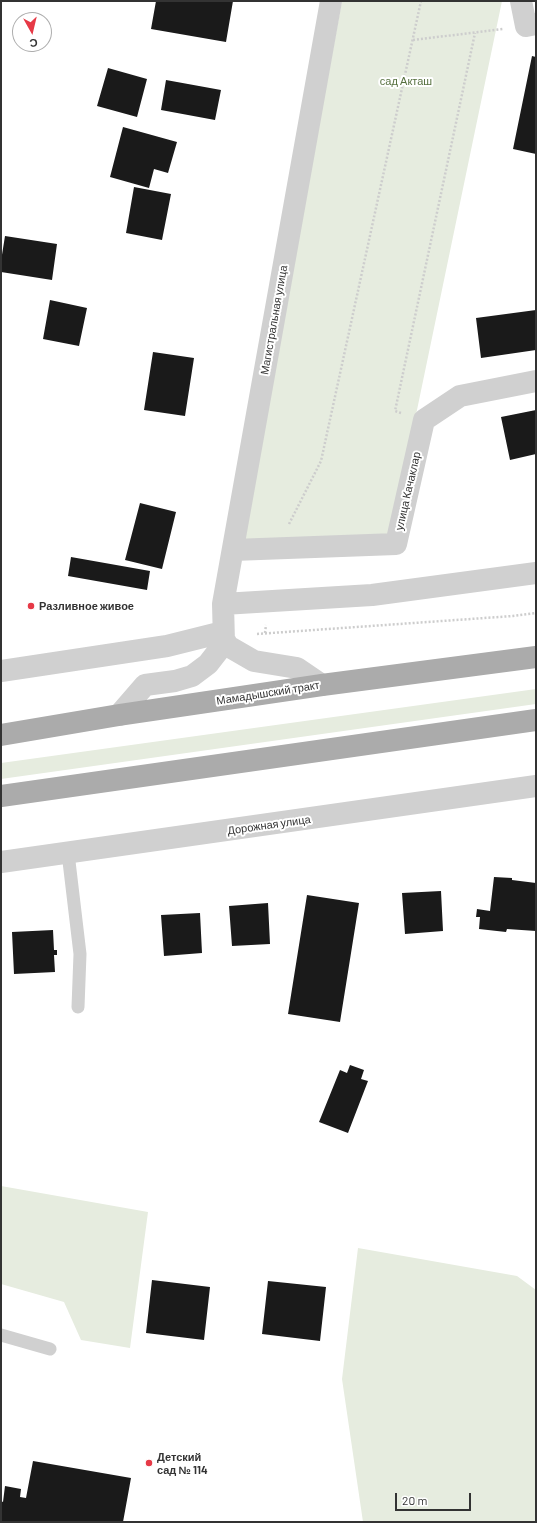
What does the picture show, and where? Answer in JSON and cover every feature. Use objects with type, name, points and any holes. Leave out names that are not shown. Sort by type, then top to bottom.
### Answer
[{"type":"main road","name":"Мамадышский тракт","points":[[1,735],[119,715],[322,685],[536,658]]},
{"type":"main road","points":[[1,796],[536,720]]},
{"type":"street","name":"Магистральная улица","points":[[119,715],[145,685],[174,681],[192,676],[208,664],[222,646],[224,636],[224,604],[233,550],[331,1]]},
{"type":"street","points":[[521,1],[531,25]]},
{"type":"street","points":[[424,420],[460,396],[536,381]]},
{"type":"street","name":"улица Качаклар","points":[[233,550],[396,544],[424,420]]},
{"type":"street","points":[[224,604],[372,595],[536,573]]},
{"type":"street","points":[[1,671],[224,636],[228,646],[254,661],[297,668],[322,685]]},
{"type":"street","name":"Дорожная улица","points":[[1,862],[536,786]]},
{"type":"lane","points":[[68,853],[80,954],[78,1007]]},
{"type":"lane","points":[[1,1335],[50,1348]]},
{"type":"path","points":[[276,549],[321,462],[421,1]]},
{"type":"path","points":[[413,40],[531,25]]},
{"type":"path","points":[[424,420],[394,411],[475,33]]},
{"type":"path","points":[[265,633],[268,601]]},
{"type":"path","points":[[249,634],[513,616],[536,613]]},
{"type":"green space","name":"сад Акташ","points":[[342,1],[502,1],[391,535],[242,540]]},
{"type":"green space","points":[[536,689],[536,704],[1,779],[1,763]]},
{"type":"green space","points":[[1,1186],[148,1212],[130,1348],[81,1340],[64,1302],[1,1284]]},
{"type":"green space","points":[[358,1248],[517,1276],[536,1290],[536,1522],[363,1522],[342,1379]]},
{"type":"building","points":[[156,1],[233,1],[226,42],[151,29]]},
{"type":"building","points":[[532,56],[536,57],[536,154],[513,149]]},
{"type":"building","points":[[108,68],[147,79],[137,117],[97,106]]},
{"type":"building","points":[[166,80],[221,90],[215,120],[161,110]]},
{"type":"building","points":[[123,127],[177,142],[168,173],[154,169],[149,188],[110,177]]},
{"type":"building","points":[[134,187],[171,194],[162,240],[126,233]]},
{"type":"building","points":[[5,236],[57,244],[52,280],[1,272],[1,261]]},
{"type":"building","points":[[50,300],[87,308],[79,346],[43,339]]},
{"type":"building","points":[[536,310],[536,350],[481,358],[476,318]]},
{"type":"building","points":[[153,352],[194,358],[185,416],[144,410]]},
{"type":"building","points":[[536,410],[536,454],[510,460],[501,417]]},
{"type":"building","points":[[140,503],[176,512],[162,569],[125,560]]},
{"type":"building","points":[[71,557],[150,571],[147,590],[68,576]]},
{"type":"building","points":[[494,877],[512,878],[512,880],[536,883],[536,931],[507,929],[506,932],[479,929],[480,917],[476,917],[477,909],[490,911]]},
{"type":"building","points":[[441,891],[443,931],[405,934],[402,893]]},
{"type":"building","points":[[307,895],[359,903],[340,1022],[288,1014]]},
{"type":"building","points":[[268,903],[270,944],[232,946],[229,906]]},
{"type":"building","points":[[200,913],[202,953],[164,956],[161,915]]},
{"type":"building","points":[[53,930],[54,950],[57,950],[57,955],[54,955],[55,972],[14,974],[12,932]]},
{"type":"building","points":[[350,1065],[364,1070],[361,1079],[368,1081],[348,1133],[319,1122],[340,1070],[347,1073]]},
{"type":"building","points":[[152,1280],[210,1287],[204,1340],[146,1333]]},
{"type":"building","points":[[268,1281],[326,1287],[320,1341],[262,1334]]},
{"type":"building","points":[[33,1461],[131,1478],[123,1522],[1,1522],[1,1501],[3,1502],[5,1486],[21,1489],[20,1497],[26,1498]]},
{"type":"place","name":"Разливное живое","points":[[31,606]]},
{"type":"place","name":"Детский сад № 114","points":[[149,1463]]}]
